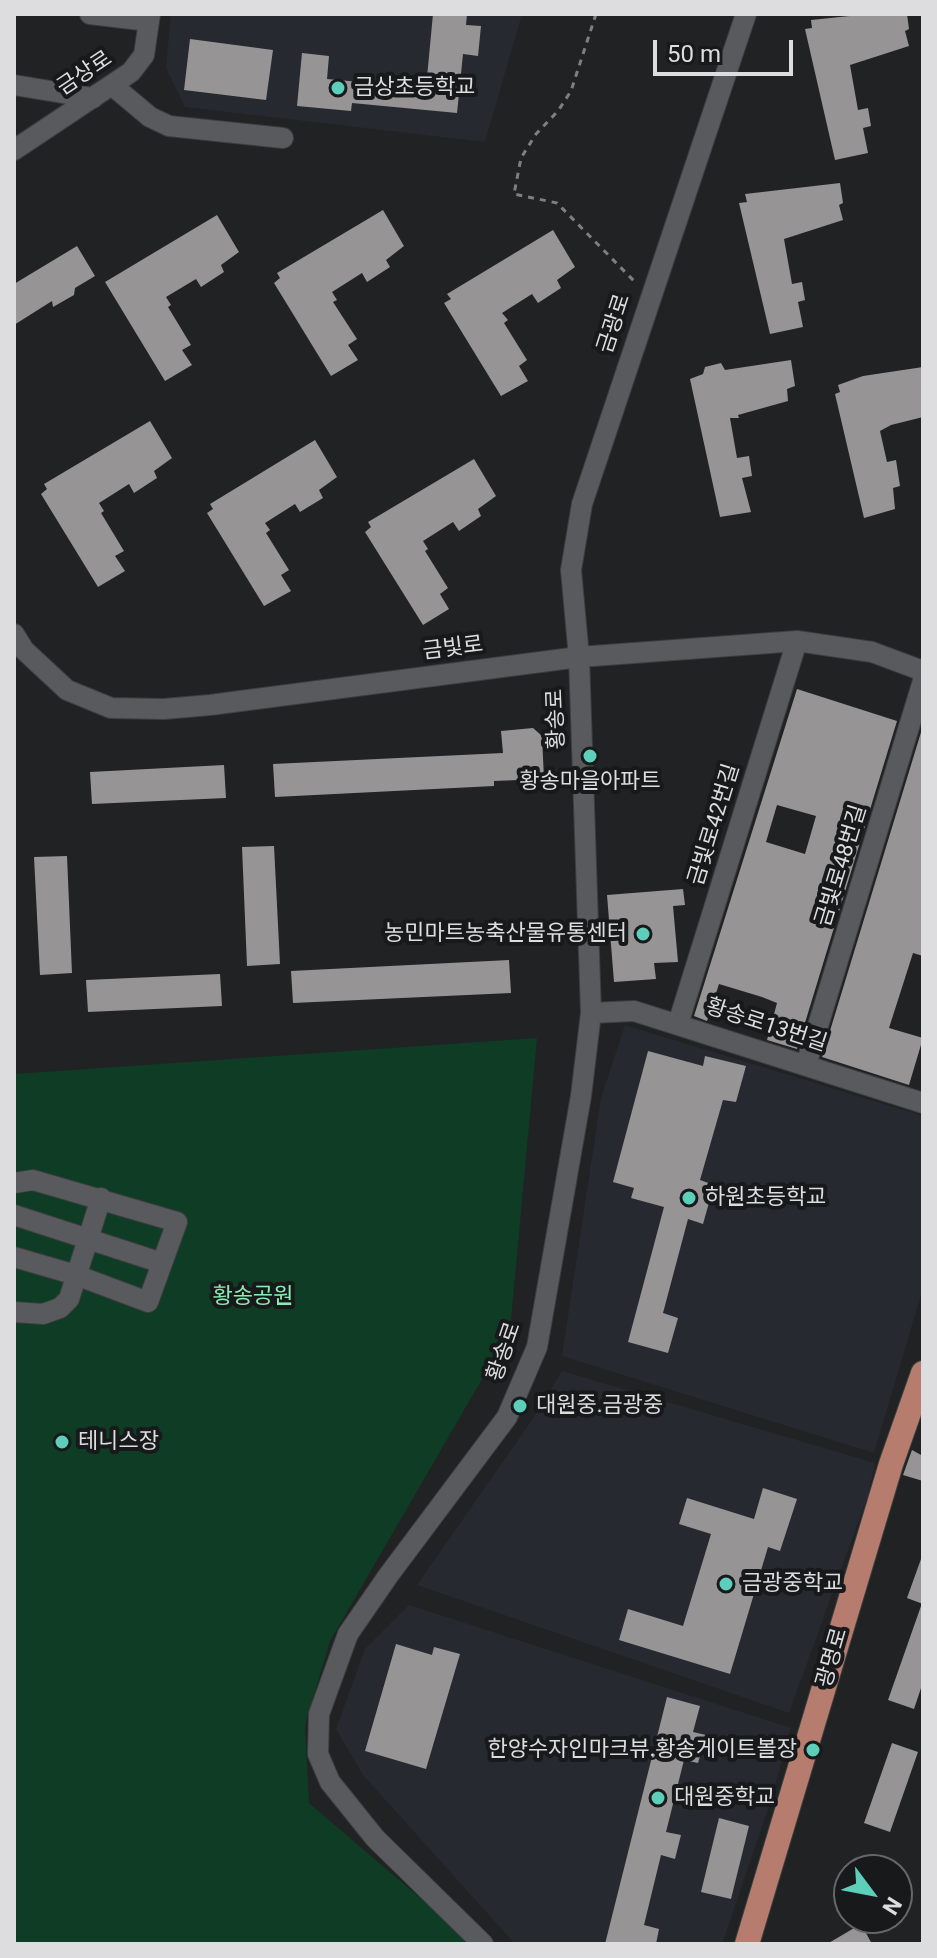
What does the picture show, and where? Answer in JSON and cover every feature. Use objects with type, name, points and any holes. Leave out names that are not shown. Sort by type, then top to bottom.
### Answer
[{"type":"main road","name":"광명로","points":[[747,1944],[891,1464],[923,1373]]},
{"type":"street","points":[[90,14],[150,18]]},
{"type":"street","name":"금광로","points":[[579,657],[571,570],[582,504],[746,14]]},
{"type":"street","name":"금상로","points":[[14,150],[131,72],[144,55],[150,18]]},
{"type":"street","points":[[14,85],[93,98]]},
{"type":"street","points":[[113,86],[150,117],[169,126],[283,138]]},
{"type":"street","name":"금빛로","points":[[14,634],[24,650],[67,690],[111,708],[164,709],[210,705],[579,657],[797,641],[872,652],[923,671]]},
{"type":"street","name":"금빛로42번길","points":[[678,1024],[797,641]]},
{"type":"street","name":"황송로","points":[[483,1944],[375,1838],[330,1782],[318,1754],[319,1714],[348,1634],[507,1417],[537,1347],[581,1096],[591,1013],[579,657]]},
{"type":"street","name":"금빛로48번길","points":[[806,1065],[923,681]]},
{"type":"street","name":"황송로13번길","points":[[591,1013],[634,1011],[923,1103]]},
{"type":"street","points":[[14,1183],[33,1180],[177,1222],[148,1302],[76,1275],[14,1257]]},
{"type":"street","points":[[14,1312],[43,1314],[60,1308],[69,1299],[101,1198]]},
{"type":"street","points":[[14,1215],[162,1263]]},
{"type":"path","points":[[596,14],[571,91],[521,158],[514,194],[557,203],[650,297]]},
{"type":"shaded area","name":"금상초등학교","points":[[171,14],[522,14],[485,142],[185,107],[166,68]]},
{"type":"shaded area","name":"하원초등학교","points":[[625,1025],[923,1116],[923,1288],[874,1453],[562,1356],[601,1098]]},
{"type":"shaded area","name":"금광중학교","points":[[562,1371],[875,1463],[868,1495],[789,1713],[417,1585],[532,1420]]},
{"type":"shaded area","name":"대원중학교","points":[[409,1605],[791,1728],[770,1803],[722,1944],[515,1944],[363,1775],[336,1729],[365,1649]]},
{"type":"green space","name":"황송공원","points":[[537,1038],[510,1331],[330,1641],[305,1725],[309,1803],[474,1944],[14,1944],[14,1074]]},
{"type":"building","points":[[433,14],[467,14],[466,25],[481,26],[478,56],[463,54],[457,113],[352,103],[351,111],[297,106],[302,53],[329,56],[327,79],[426,88]]},
{"type":"building","points":[[907,14],[909,29],[905,31],[909,46],[850,65],[858,110],[868,108],[871,126],[863,128],[868,153],[835,160],[805,29],[812,28],[811,20]]},
{"type":"building","points":[[190,39],[273,50],[266,100],[184,90]]},
{"type":"building","points":[[840,183],[843,203],[839,205],[843,220],[784,239],[792,284],[802,282],[805,300],[798,302],[803,327],[770,334],[739,203],[747,202],[745,194]]},
{"type":"building","points":[[383,210],[404,246],[386,260],[390,267],[367,282],[362,273],[332,292],[337,300],[333,302],[357,339],[348,345],[358,360],[331,376],[274,283],[280,278],[277,273]]},
{"type":"building","points":[[217,215],[239,252],[221,265],[224,272],[201,287],[196,279],[166,297],[171,305],[168,307],[191,345],[182,350],[192,365],[165,381],[105,282]]},
{"type":"building","points":[[553,230],[575,267],[557,280],[561,288],[538,303],[532,294],[502,313],[508,320],[504,323],[527,360],[519,366],[528,381],[501,396],[444,303],[451,299],[447,294]]},
{"type":"building","points":[[77,246],[95,276],[75,288],[74,295],[53,307],[52,301],[14,325],[14,284]]},
{"type":"building","points":[[791,360],[795,386],[787,389],[788,401],[738,415],[739,418],[730,418],[737,458],[749,456],[752,476],[742,478],[751,512],[720,517],[690,379],[703,374],[705,367],[721,363],[725,370]]},
{"type":"building","points":[[923,367],[923,417],[880,431],[887,462],[896,460],[900,486],[893,488],[895,509],[864,518],[835,394],[840,392],[838,385],[863,376]]},
{"type":"building","points":[[150,421],[172,458],[154,471],[157,478],[134,493],[129,484],[99,503],[104,511],[101,513],[124,551],[115,556],[125,571],[98,587],[41,494],[47,489],[44,484]]},
{"type":"building","points":[[315,440],[337,477],[319,490],[323,498],[300,512],[295,504],[265,523],[270,530],[266,533],[289,570],[281,575],[291,591],[264,606],[207,513],[213,509],[210,504]]},
{"type":"building","points":[[474,459],[496,496],[478,509],[481,516],[459,531],[453,522],[423,541],[428,549],[425,551],[448,588],[440,594],[449,609],[423,625],[365,532],[371,527],[368,522]]},
{"type":"building","points":[[797,689],[897,721],[797,1049],[767,1040],[777,1003],[762,997],[719,984],[707,1021],[694,1016]],"holes":[[[777,805],[816,816],[805,854],[766,842]]]},
{"type":"building","points":[[533,728],[542,736],[544,779],[494,781],[494,786],[275,797],[273,764],[503,753],[501,731]]},
{"type":"building","points":[[922,729],[923,956],[913,953],[889,1028],[923,1038],[909,1085],[822,1057]]},
{"type":"building","points":[[224,765],[226,798],[92,804],[90,772]]},
{"type":"building","points":[[274,846],[280,964],[247,966],[242,847]]},
{"type":"building","points":[[67,856],[72,973],[40,975],[34,857]]},
{"type":"building","name":"농민마트농축산물유통센터","points":[[683,889],[685,905],[673,906],[678,962],[654,963],[656,979],[614,982],[607,895]]},
{"type":"building","points":[[509,960],[511,993],[293,1003],[291,971]]},
{"type":"building","points":[[220,974],[222,1006],[88,1012],[86,980]]},
{"type":"building","points":[[648,1051],[703,1066],[705,1056],[746,1066],[736,1102],[723,1100],[700,1180],[714,1185],[703,1224],[688,1219],[663,1313],[678,1318],[668,1353],[628,1342],[664,1207],[631,1198],[634,1188],[613,1182]]},
{"type":"building","points":[[912,1450],[923,1456],[923,1481],[903,1475]]},
{"type":"building","name":"금광중학교","points":[[763,1488],[797,1499],[780,1551],[768,1547],[730,1674],[619,1640],[628,1609],[683,1626],[711,1534],[679,1524],[687,1498],[754,1519]]},
{"type":"building","points":[[923,1559],[923,1604],[907,1598]]},
{"type":"building","points":[[921,1606],[923,1682],[914,1709],[888,1700]]},
{"type":"building","points":[[396,1644],[432,1655],[434,1647],[460,1654],[426,1769],[365,1751]]},
{"type":"building","name":"대원중학교","points":[[667,1697],[700,1706],[693,1732],[706,1735],[698,1763],[684,1760],[666,1832],[681,1835],[675,1859],[661,1855],[644,1925],[659,1929],[656,1944],[605,1944]]},
{"type":"building","points":[[892,1743],[918,1752],[890,1832],[864,1823]]},
{"type":"building","points":[[719,1818],[749,1826],[731,1899],[701,1892]]},
{"type":"building","points":[[844,1934],[866,1934],[872,1944],[827,1944]]},
{"type":"place","name":"금상초등학교","points":[[338,88]]},
{"type":"place","name":"황송마을아파트","points":[[590,756]]},
{"type":"place","name":"농민마트농축산물유통센터","points":[[643,934]]},
{"type":"place","name":"하원초등학교","points":[[689,1198]]},
{"type":"place","name":"대원중.금광중","points":[[520,1406]]},
{"type":"place","name":"테니스장","points":[[62,1442]]},
{"type":"place","name":"금광중학교","points":[[726,1584]]},
{"type":"place","name":"한양수자인마크뷰.황송게이트볼장","points":[[813,1750]]},
{"type":"place","name":"대원중학교","points":[[658,1798]]}]
